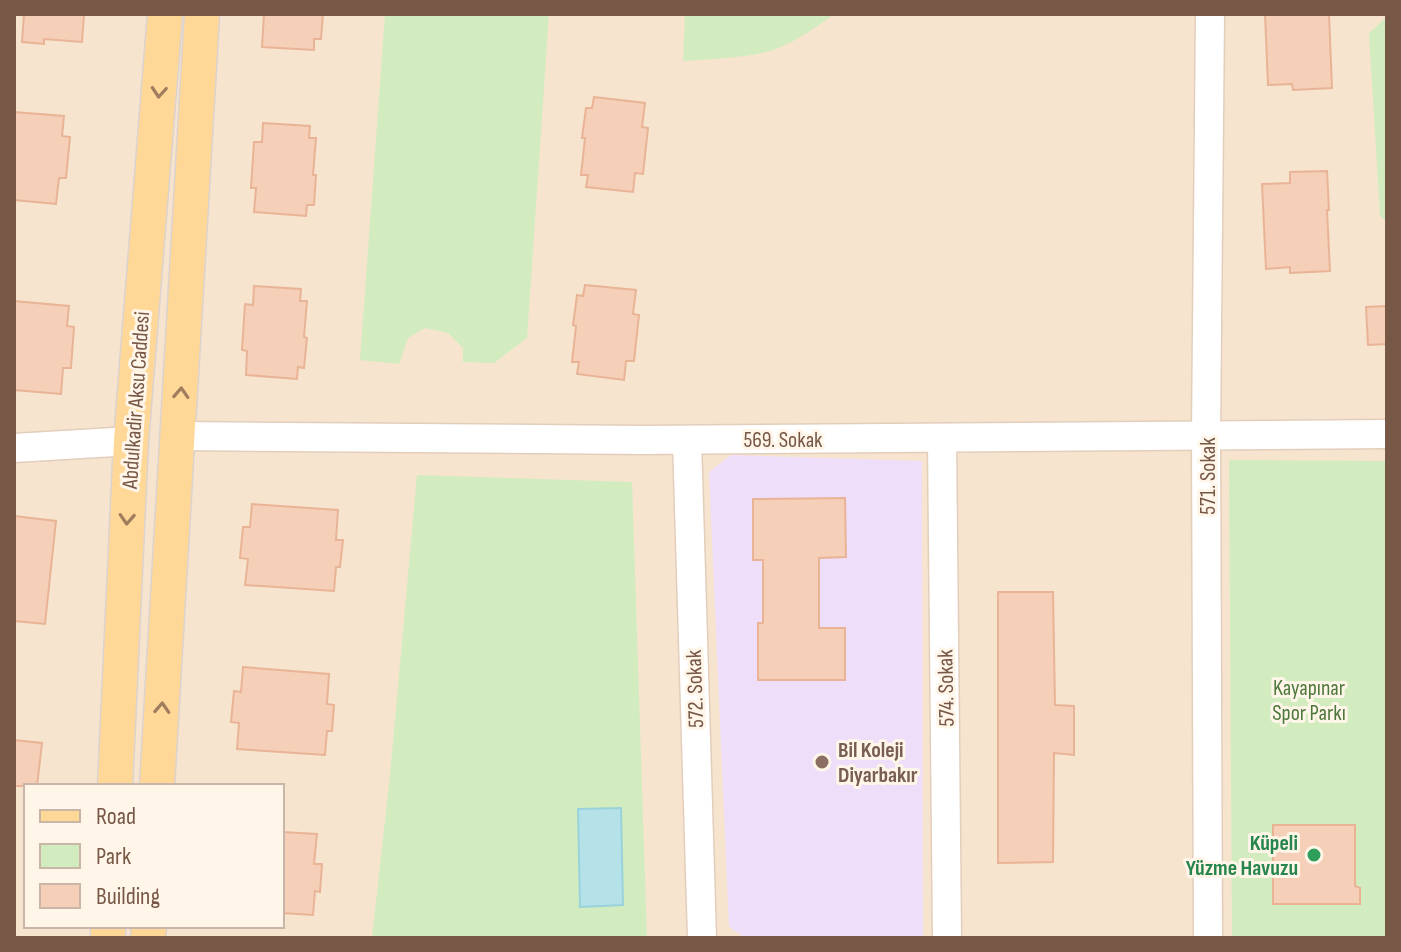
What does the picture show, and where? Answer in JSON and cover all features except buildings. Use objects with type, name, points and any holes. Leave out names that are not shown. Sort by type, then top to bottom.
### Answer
[{"type":"main road","name":"Abdulkadir Aksu Caddesi","points":[[115,784],[131,441],[165,14]]},
{"type":"main road","name":"Abdulkadir Aksu Caddesi","points":[[157,784],[202,14]]},
{"type":"street","name":"571. Sokak","points":[[1208,938],[1206,435],[1210,14]]},
{"type":"street","name":"569. Sokak","points":[[178,436],[687,440],[1387,434]]},
{"type":"street","name":"574. Sokak","points":[[942,438],[947,938]]},
{"type":"street","name":"572. Sokak","points":[[687,440],[702,938]]},
{"type":"street","points":[[14,448],[131,441]]},
{"type":"shaded area","points":[[14,14],[1387,14],[1387,938],[14,938]]},
{"type":"shaded area","name":"Bil Koleji Diyarbakır","points":[[731,455],[922,461],[923,938],[744,937],[729,927],[709,472]]},
{"type":"green space","points":[[385,14],[549,14],[527,338],[494,363],[463,362],[463,348],[448,333],[425,328],[408,338],[399,364],[360,360]]},
{"type":"green space","points":[[685,14],[834,14],[805,34],[773,50],[683,61]]},
{"type":"green space","points":[[1387,17],[1387,222],[1380,216],[1369,33]]},
{"type":"green space","name":"Kayapınar Spor Parkı","points":[[1229,460],[1387,461],[1387,938],[1232,938]]},
{"type":"green space","points":[[417,475],[632,482],[647,938],[372,938]]},
{"type":"water","points":[[621,808],[623,905],[580,907],[578,809]]},
{"type":"place","name":"Bil Koleji Diyarbakır","points":[[822,762]]},
{"type":"place","name":"Küpeli Yüzme Havuzu","points":[[1314,855]]}]
